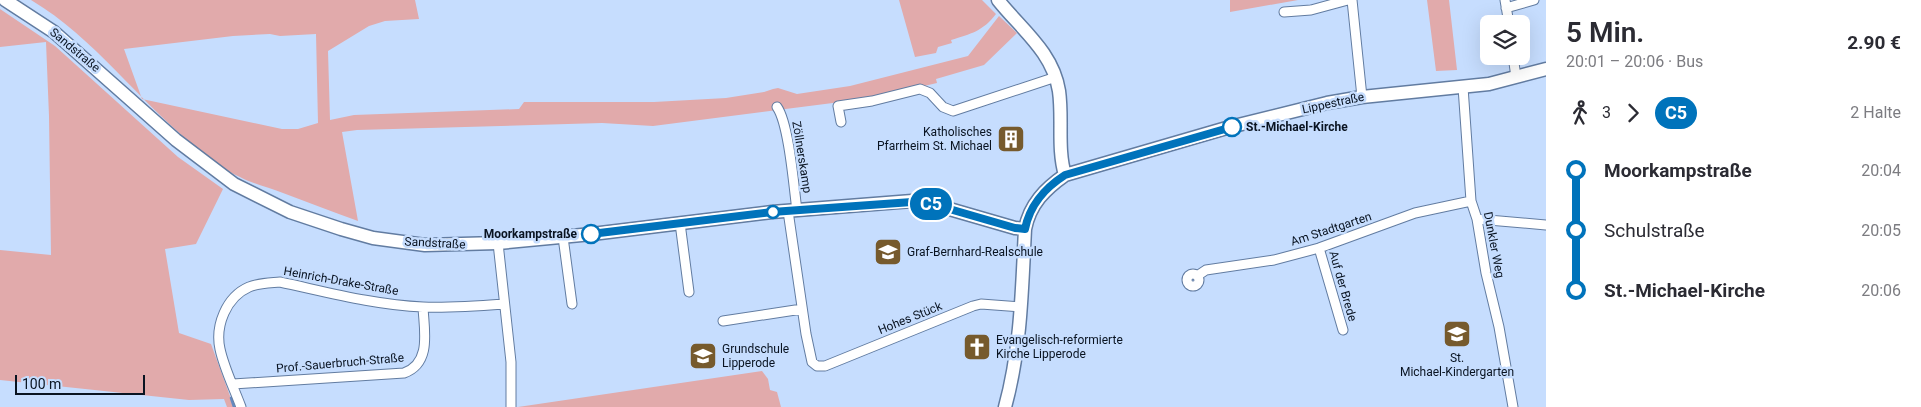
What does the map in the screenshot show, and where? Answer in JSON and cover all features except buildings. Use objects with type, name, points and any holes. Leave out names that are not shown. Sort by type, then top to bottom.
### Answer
[{"type":"main road","name":"Sandstraße","points":[[5,0],[54,32],[176,140],[209,166],[259,198],[290,212],[373,238],[424,245],[498,243],[792,211],[912,202],[939,206],[1015,228],[1025,229]]},
{"type":"main road","points":[[998,0],[1010,16],[1033,38],[1048,59],[1056,77],[1062,124],[1060,159],[1065,175],[1041,195],[1031,209],[1025,229],[1021,306],[1013,372],[1006,407]]},
{"type":"main road","name":"Lippestraße","points":[[1065,175],[1230,127],[1362,96],[1489,84],[1546,69]]},
{"type":"street","points":[[1284,12],[1311,10],[1348,0]]},
{"type":"street","points":[[1352,0],[1362,96]]},
{"type":"street","points":[[1506,4],[1534,0]]},
{"type":"street","points":[[1514,65],[1516,77]]},
{"type":"street","points":[[841,122],[838,106],[872,101],[916,90],[926,91],[943,107],[953,111],[1056,77]]},
{"type":"street","name":"Dunkler Weg","points":[[1463,87],[1471,201],[1477,219],[1513,407]]},
{"type":"street","name":"Zöllnerskamp","points":[[778,107],[782,113],[787,139],[802,309],[812,362]]},
{"type":"street","name":"Am Stadtgarten","points":[[1197,276],[1206,270],[1274,260],[1319,248],[1415,213],[1471,201]]},
{"type":"street","points":[[1477,219],[1546,225]]},
{"type":"street","points":[[680,223],[689,292]]},
{"type":"street","points":[[563,237],[572,304]]},
{"type":"street","points":[[498,243],[511,363],[511,407]]},
{"type":"street","name":"Auf der Brede","points":[[1319,248],[1343,330]]},
{"type":"street","name":"Heinrich-Drake-Straße","points":[[241,407],[220,350],[218,331],[229,304],[248,288],[264,283],[280,282],[387,304],[423,307],[504,304]]},
{"type":"street","name":"Hohes Stück","points":[[812,362],[817,366],[825,366],[973,306],[981,304],[1021,306]]},
{"type":"street","name":"Prof.-Sauerbruch-Straße","points":[[233,384],[404,373],[418,364],[424,352],[423,307]]},
{"type":"street","points":[[723,322],[802,309]]},
{"type":"shaded area","points":[[31,0],[415,0],[419,19],[385,21],[369,26],[328,51],[330,120],[354,115],[519,109],[524,102],[654,102],[726,98],[778,88],[797,94],[850,86],[968,56],[999,16],[1017,33],[984,65],[936,79],[937,83],[872,98],[653,126],[602,123],[342,132],[358,221],[250,182],[228,171],[175,129],[144,100],[282,129],[298,129],[318,123],[316,34],[233,36],[124,49],[141,96],[96,51],[54,15]]},
{"type":"shaded area","points":[[899,0],[982,0],[996,14],[976,31],[951,40],[952,43],[938,47],[936,53],[915,57]]},
{"type":"shaded area","points":[[1230,0],[1298,0],[1230,12]]},
{"type":"shaded area","points":[[1427,0],[1449,0],[1457,70],[1436,71]]},
{"type":"shaded area","points":[[0,9],[55,46],[178,157],[223,189],[196,244],[165,249],[179,333],[211,344],[234,407],[227,407],[224,399],[189,400],[0,380],[0,250],[51,255],[46,42],[0,47]]},
{"type":"shaded area","points":[[762,371],[768,379],[770,390],[777,392],[781,407],[518,407]]},
{"type":"waterway","points":[[231,398],[234,407]]},
{"type":"bus line","name":"C5","points":[[591,234],[772,212],[824,210],[891,202],[926,203],[1015,228],[1025,229],[1031,209],[1041,195],[1065,175],[1232,127]]},
{"type":"place","name":"St.-Michael-Kirche","points":[[1232,127]]},
{"type":"place","name":"Katholisches Pfarrheim St. Michael","points":[[1011,139]]},
{"type":"place","name":"Moorkampstraße","points":[[591,234]]},
{"type":"place","name":"Graf-Bernhard-Realschule","points":[[888,252]]},
{"type":"place","name":"St. Michael-Kindergarten","points":[[1457,334]]},
{"type":"place","name":"Evangelisch-reformierte Kirche Lipperode","points":[[977,347]]},
{"type":"place","name":"Grundschule Lipperode","points":[[703,356]]}]
